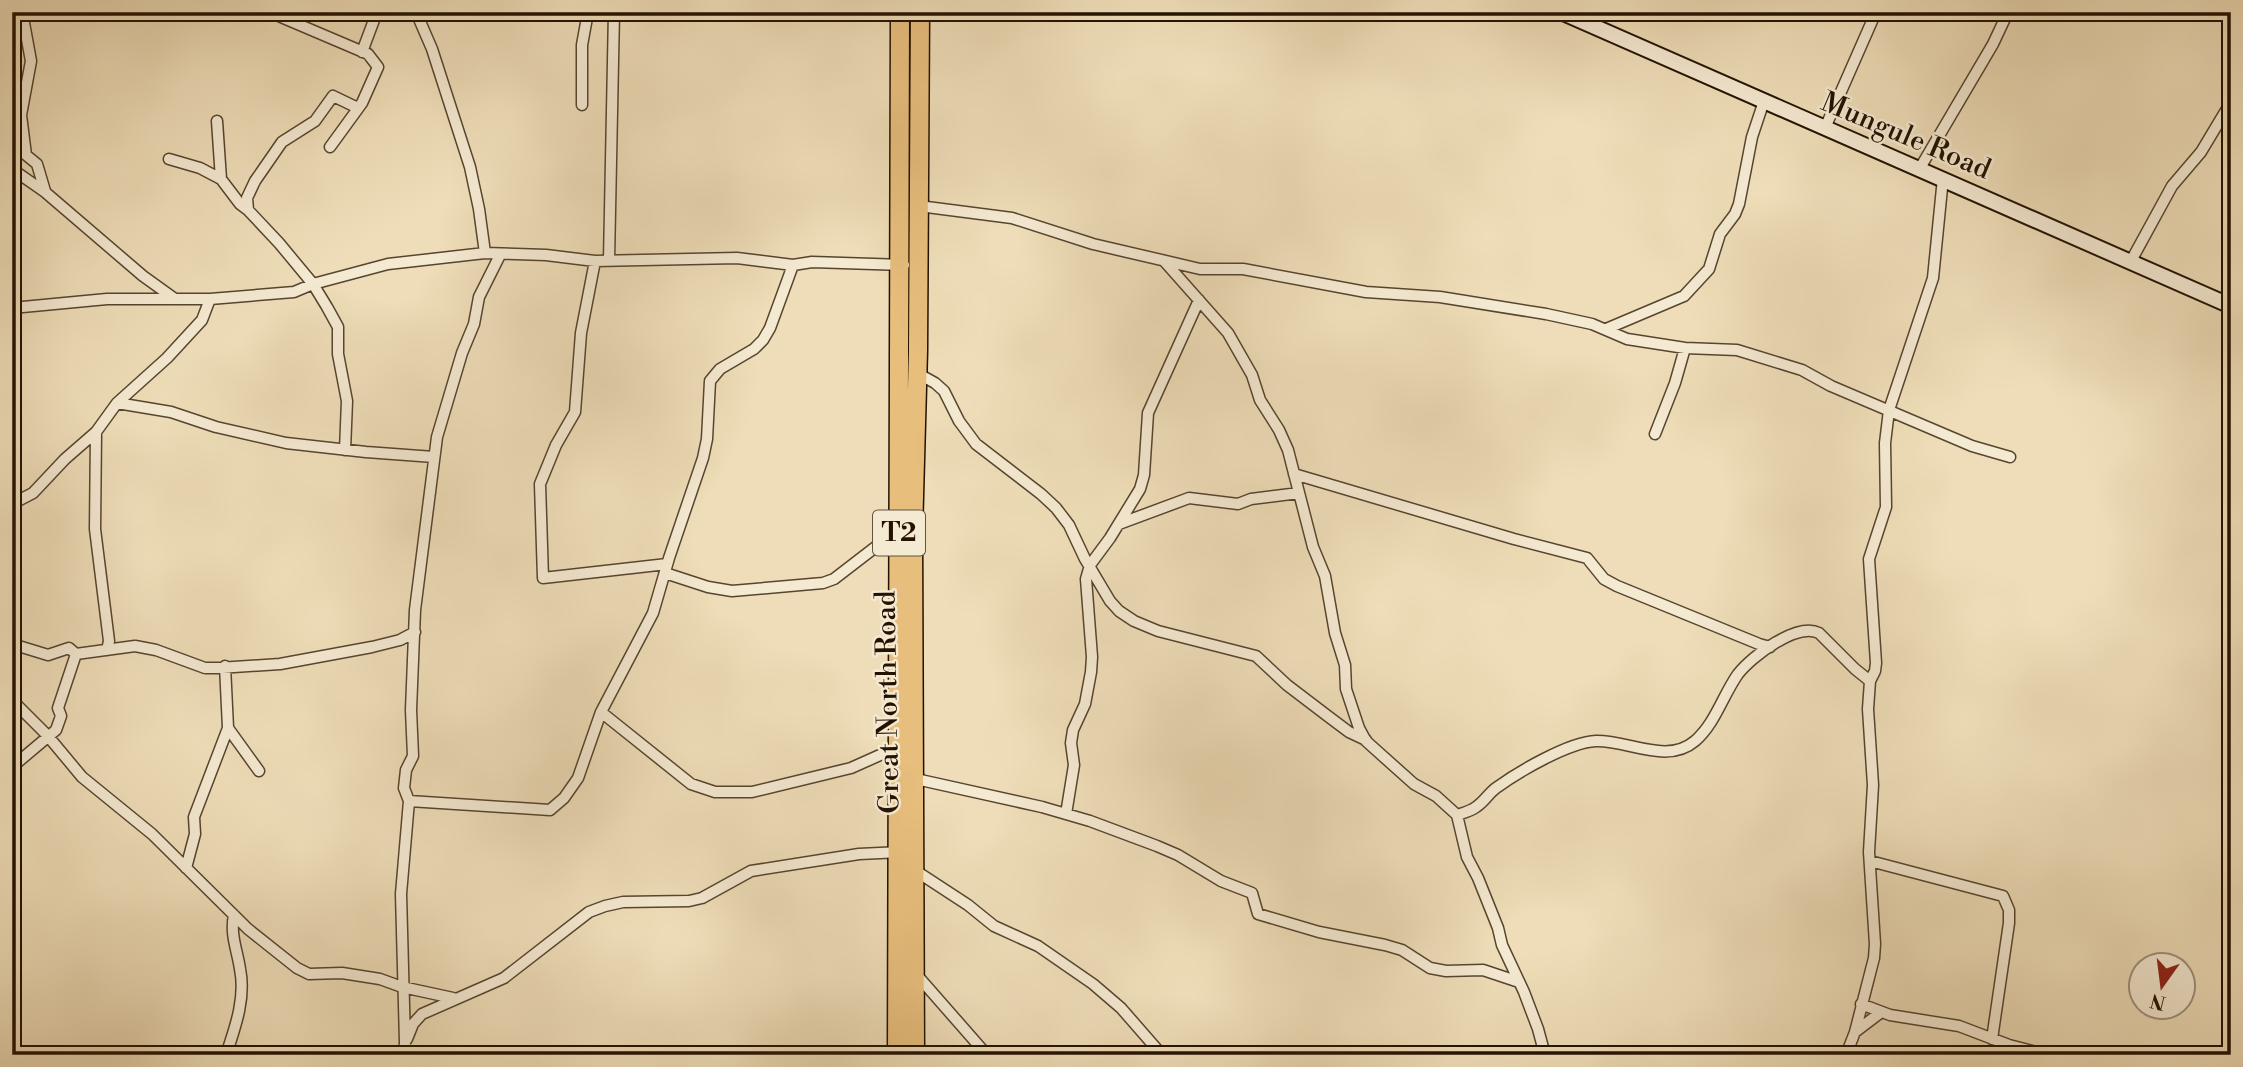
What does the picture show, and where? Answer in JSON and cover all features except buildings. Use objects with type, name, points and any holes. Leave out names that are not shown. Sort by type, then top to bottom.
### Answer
[{"type":"highway","name":"Great North Road","points":[[900,12],[898,747],[907,852],[916,872],[915,1055]]},
{"type":"highway","name":"Great North Road","points":[[897,1055],[907,852],[916,779],[913,533],[920,12]]},
{"type":"street","points":[[22,12],[31,61],[21,115],[26,155],[37,164],[45,192]]},
{"type":"street","points":[[362,52],[377,12]]},
{"type":"street","points":[[416,12],[432,49],[470,167],[485,253]]},
{"type":"street","points":[[582,105],[582,46],[588,12]]},
{"type":"street","points":[[609,260],[614,12]]},
{"type":"street","name":"Mungule Road","points":[[1561,12],[2231,306]]},
{"type":"street","points":[[1825,128],[1876,12]]},
{"type":"street","points":[[1920,168],[1993,44],[2008,12]]},
{"type":"street","points":[[281,17],[369,54],[378,67],[358,108],[330,147]]},
{"type":"street","points":[[248,210],[247,198],[255,181],[282,142],[315,121],[334,96],[358,108]]},
{"type":"street","points":[[1606,329],[1684,296],[1709,269],[1720,234],[1739,204],[1752,136],[1764,101]]},
{"type":"street","points":[[2131,261],[2168,192],[2201,152],[2231,102]]},
{"type":"street","points":[[217,121],[221,178]]},
{"type":"street","points":[[169,159],[200,168],[221,178],[240,204],[313,284],[338,327],[338,354],[347,401],[345,450]]},
{"type":"street","points":[[12,169],[45,192],[143,276],[175,299]]},
{"type":"street","points":[[1846,1055],[1874,958],[1875,944],[1870,861],[1872,774],[1868,709],[1870,681],[1876,663],[1869,559],[1886,507],[1885,443],[1889,410],[1933,278],[1943,178]]},
{"type":"street","points":[[919,206],[1012,218],[1093,244],[1200,269],[1242,269],[1366,292],[1440,297],[1546,314],[1606,329],[1627,339],[1685,348],[1737,350],[1802,370],[1831,386],[1972,446],[2010,457]]},
{"type":"street","points":[[13,308],[107,299],[210,299],[294,292],[313,284],[388,264],[485,253],[595,261],[737,258],[793,265],[812,262],[918,266]]},
{"type":"street","points":[[404,1055],[401,894],[409,800],[404,788],[405,770],[413,756],[411,710],[419,564],[434,457],[449,393],[474,324],[479,296],[500,255]]},
{"type":"street","points":[[595,261],[581,333],[575,412],[556,445],[540,485],[544,578],[666,568],[708,587],[732,591],[823,583],[834,579],[899,530]]},
{"type":"street","points":[[1164,261],[1228,333],[1242,355],[1260,400],[1288,450],[1313,547],[1325,576],[1335,633],[1345,665],[1346,689],[1366,741]]},
{"type":"street","points":[[409,800],[550,810],[564,798],[578,778],[601,712],[653,613],[703,458],[707,439],[710,381],[720,369],[754,349],[763,340],[793,265]]},
{"type":"street","points":[[12,504],[33,493],[65,459],[96,432],[117,403],[167,358],[202,320],[210,299]]},
{"type":"street","points":[[1066,814],[1074,765],[1071,743],[1073,730],[1090,686],[1092,657],[1086,579],[1090,565],[1133,503],[1144,475],[1148,413],[1199,300]]},
{"type":"street","points":[[1655,434],[1685,348]]},
{"type":"street","points":[[917,373],[944,391],[959,421],[976,444],[1056,508],[1069,525],[1110,601],[1127,617],[1158,631],[1256,656],[1287,685],[1366,741],[1414,784],[1436,796],[1457,815],[1467,857],[1482,887],[1502,945],[1538,1029],[1545,1055]]},
{"type":"street","points":[[117,403],[170,412],[225,429],[286,443],[434,457]]},
{"type":"street","points":[[96,432],[95,529],[109,641],[107,650]]},
{"type":"street","points":[[1294,474],[1587,558],[1604,579],[1617,586],[1770,647]]},
{"type":"street","points":[[1119,524],[1189,498],[1238,504],[1251,499],[1299,492]]},
{"type":"street","points":[[1457,815],[1476,807],[1492,791],[1525,768],[1595,741],[1664,751],[1674,751],[1694,743],[1706,729],[1739,673],[1770,647],[1802,629],[1812,629],[1870,681]]},
{"type":"street","points":[[12,644],[48,655],[69,649],[76,654],[135,646],[156,650],[205,668],[279,664],[391,643],[415,632]]},
{"type":"street","points":[[12,767],[56,730],[61,716],[58,708],[76,654]]},
{"type":"street","points":[[186,868],[195,834],[194,817],[228,728],[225,666]]},
{"type":"street","points":[[12,700],[82,777],[152,834],[234,915],[297,968],[309,974],[358,975],[455,999]]},
{"type":"street","points":[[601,712],[682,777],[715,792],[752,792],[851,768],[898,747]]},
{"type":"street","points":[[228,728],[259,771]]},
{"type":"street","points":[[916,779],[1066,814],[1157,846],[1178,855],[1221,881],[1247,890],[1255,898],[1258,914],[1319,932],[1402,950],[1430,968],[1446,971],[1483,970],[1519,982]]},
{"type":"street","points":[[405,1042],[413,1024],[422,1014],[504,978],[589,912],[623,902],[689,901],[713,893],[751,871],[859,854],[907,852]]},
{"type":"street","points":[[1870,861],[2003,896],[2008,902],[2005,956],[1992,1039]]},
{"type":"street","points":[[916,872],[968,905],[994,926],[1038,946],[1093,984],[1121,1007],[1162,1055]]},
{"type":"street","points":[[226,1055],[240,1004],[240,968],[231,929],[234,915]]},
{"type":"street","points":[[915,973],[987,1055]]},
{"type":"street","points":[[1861,1003],[1880,1013],[1959,1026],[1992,1039],[2048,1055]]},
{"type":"street","points":[[1854,1032],[1880,1013]]}]
